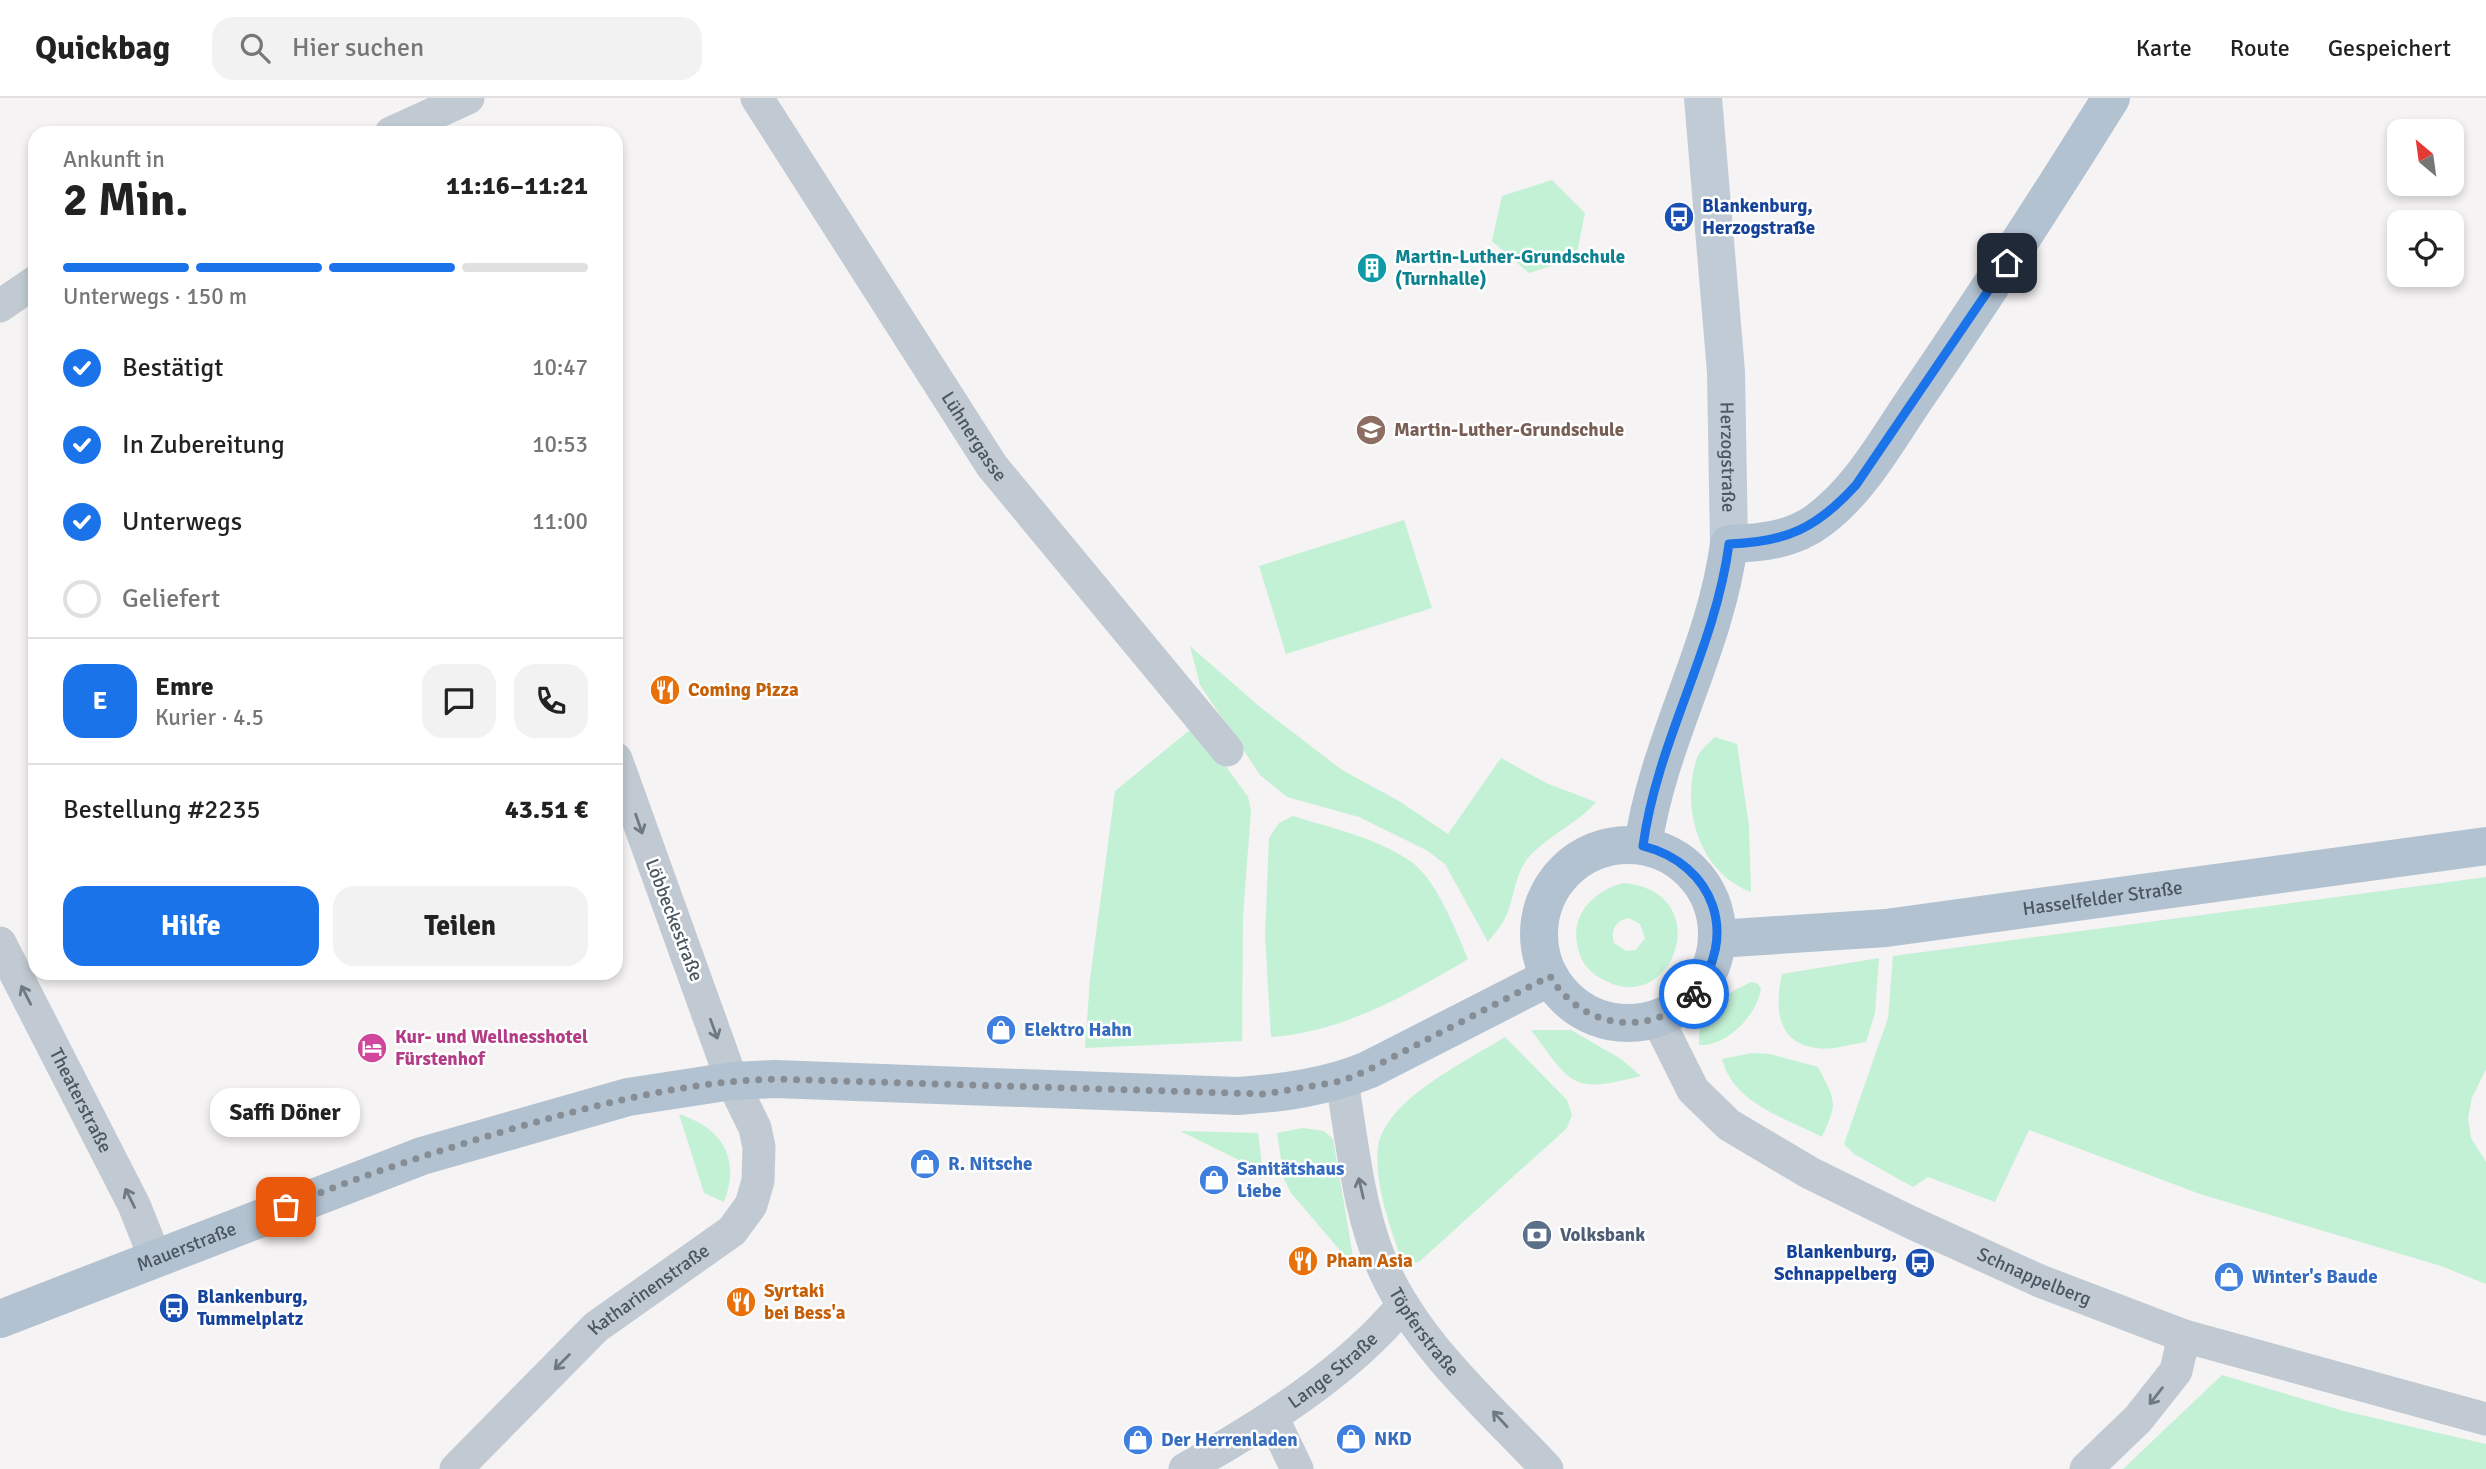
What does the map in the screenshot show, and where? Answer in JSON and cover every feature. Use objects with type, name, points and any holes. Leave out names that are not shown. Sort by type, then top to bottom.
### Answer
[{"type":"main road","points":[[1729,544],[1762,543],[1797,532],[1818,522],[1856,485],[2021,242],[2111,98]]},
{"type":"main road","name":"Herzogstraße","points":[[1643,846],[1664,754],[1716,613],[1729,544]]},
{"type":"main road","points":[[1614,846],[1643,846],[1678,860],[1703,884],[1716,916],[1717,939],[1710,970],[1699,988],[1676,1009],[1657,1018],[1623,1023],[1590,1015],[1571,1003],[1550,976],[1539,936],[1543,908],[1556,883],[1576,863],[1614,846]]},
{"type":"main road","name":"Hasselfelder Straße","points":[[1717,939],[1886,928],[2486,846]]},
{"type":"main road","name":"Mauerstraße","points":[[0,1319],[156,1260],[308,1197],[422,1156],[591,1105],[660,1091],[732,1081],[939,1083],[1238,1096],[1300,1090],[1342,1081],[1396,1057],[1550,976]]},
{"type":"street","points":[[405,122],[468,98]]},
{"type":"street","name":"Lühnergasse","points":[[757,98],[992,466],[1227,750]]},
{"type":"street","name":"Herzogstraße","points":[[1703,98],[1726,372],[1729,544]]},
{"type":"street","points":[[0,306],[28,287]]},
{"type":"street","name":"Löbbeckestraße","points":[[623,778],[732,1081]]},
{"type":"street","name":"Theaterstraße","points":[[0,943],[134,1205],[156,1260]]},
{"type":"street","name":"Schnappelberg","points":[[1657,1018],[1693,1090],[1729,1125],[1770,1151],[1984,1257],[2184,1336],[2486,1419]]},
{"type":"street","name":"Katharinenstraße","points":[[456,1469],[596,1327],[732,1231],[751,1205],[758,1181],[760,1147],[755,1128],[732,1081]]},
{"type":"street","name":"Töpferstraße","points":[[1342,1081],[1355,1164],[1378,1254],[1403,1305],[1455,1370],[1547,1469]]},
{"type":"street","name":"Lange Straße","points":[[1185,1469],[1272,1418],[1370,1343],[1403,1305]]},
{"type":"street","points":[[2086,1469],[2138,1419],[2176,1371],[2184,1336]]},
{"type":"street","points":[[1272,1418],[1297,1469]]},
{"type":"green space","points":[[1552,180],[1585,213],[1576,258],[1529,273],[1492,241],[1502,196]]},
{"type":"green space","points":[[1404,520],[1432,608],[1286,654],[1259,566]]},
{"type":"green space","points":[[1190,646],[1260,707],[1342,770],[1399,801],[1448,834],[1501,758],[1546,783],[1596,802],[1528,858],[1519,873],[1504,920],[1488,942],[1445,864],[1426,850],[1359,817],[1287,797],[1260,775],[1200,685]]},
{"type":"green space","points":[[1196,725],[1248,797],[1251,810],[1243,916],[1242,1041],[1085,1048],[1090,979],[1115,791]]},
{"type":"green space","points":[[1715,737],[1737,744],[1749,826],[1751,892],[1733,883],[1718,870],[1698,836],[1693,817],[1692,777],[1697,758]]},
{"type":"green space","points":[[1293,816],[1368,840],[1410,861],[1437,892],[1468,959],[1422,986],[1349,1020],[1298,1034],[1271,1037],[1265,936],[1269,838],[1279,823]]},
{"type":"green space","points":[[2486,877],[2486,1069],[2472,1098],[2468,1118],[2471,1138],[2486,1162],[2486,1284],[2441,1266],[2200,1194],[2029,1130],[1995,1202],[1928,1177],[1913,1187],[1854,1154],[1844,1144],[1888,1018],[1893,956]]},
{"type":"green space","points":[[1623,883],[1652,891],[1670,907],[1677,927],[1676,948],[1666,967],[1651,982],[1630,987],[1606,981],[1586,967],[1582,960],[1577,946],[1578,922],[1590,902],[1610,888]],"holes":[[[1629,918],[1640,924],[1645,938],[1636,950],[1626,951],[1614,943],[1617,923]]]},
{"type":"green space","points":[[1879,958],[1875,1013],[1866,1042],[1822,1049],[1802,1044],[1785,1030],[1779,1009],[1782,974]]},
{"type":"green space","points":[[1751,982],[1757,983],[1761,988],[1759,998],[1747,1018],[1720,1041],[1699,1045],[1699,1033],[1707,1013],[1721,999]]},
{"type":"green space","points":[[1531,1030],[1571,1030],[1621,1059],[1641,1076],[1600,1084],[1586,1084],[1575,1080],[1556,1063]]},
{"type":"green space","points":[[1505,1037],[1567,1100],[1572,1115],[1567,1128],[1419,1262],[1403,1264],[1385,1207],[1379,1177],[1378,1148],[1384,1130],[1411,1098],[1450,1070]]},
{"type":"green space","points":[[1752,1053],[1770,1054],[1818,1067],[1833,1102],[1831,1116],[1822,1137],[1777,1116],[1737,1087],[1722,1059]]},
{"type":"green space","points":[[679,1114],[707,1127],[724,1147],[730,1172],[724,1202],[704,1193]]},
{"type":"green space","points":[[1303,1128],[1324,1131],[1333,1139],[1355,1268],[1291,1193],[1284,1179],[1277,1133]]},
{"type":"green space","points":[[1180,1131],[1258,1133],[1262,1165],[1257,1169]]},
{"type":"green space","points":[[2222,1375],[2344,1411],[2486,1444],[2486,1469],[2123,1469]]},
{"type":"way so far","points":[[286,1207],[357,1178],[422,1156],[591,1105],[660,1091],[732,1081],[775,1079],[1238,1096],[1265,1094],[1342,1081],[1396,1057],[1550,976],[1571,1003],[1590,1015],[1612,1022],[1634,1023],[1657,1018],[1676,1009],[1694,994]]},
{"type":"place","name":"Blankenburg, Herzogstraße","points":[[1679,217]]},
{"type":"place","name":"Martin-Luther-Grundschule (Turnhalle)","points":[[1372,268]]},
{"type":"place","name":"Martin-Luther-Grundschule","points":[[1371,430]]},
{"type":"place","name":"Coming Pizza","points":[[665,690]]},
{"type":"place","name":"Elektro Hahn","points":[[1001,1030]]},
{"type":"place","name":"Kur- und Wellnesshotel Fürstenhof","points":[[372,1048]]},
{"type":"place","name":"R. Nitsche","points":[[925,1164]]},
{"type":"place","name":"Sanitätshaus Liebe","points":[[1214,1180]]},
{"type":"place","name":"Saffi Döner","points":[[286,1207]]},
{"type":"place","name":"Volksbank","points":[[1537,1235]]},
{"type":"place","name":"Pham Asia","points":[[1303,1261]]},
{"type":"place","name":"Blankenburg, Schnappelberg","points":[[1920,1263]]},
{"type":"place","name":"Winter's Baude","points":[[2229,1277]]},
{"type":"place","name":"Syrtaki bei Bess'a","points":[[741,1302]]},
{"type":"place","name":"Blankenburg, Tummelplatz","points":[[174,1308]]},
{"type":"place","name":"NKD","points":[[1351,1439]]},
{"type":"place","name":"Der Herrenladen","points":[[1138,1440]]},
{"type":"route","points":[[1694,994],[1714,960],[1716,916],[1703,884],[1687,867],[1667,854],[1643,846],[1647,818],[1664,754],[1716,613],[1729,544],[1776,540],[1818,522],[1839,504],[1856,485],[2007,263]]}]
